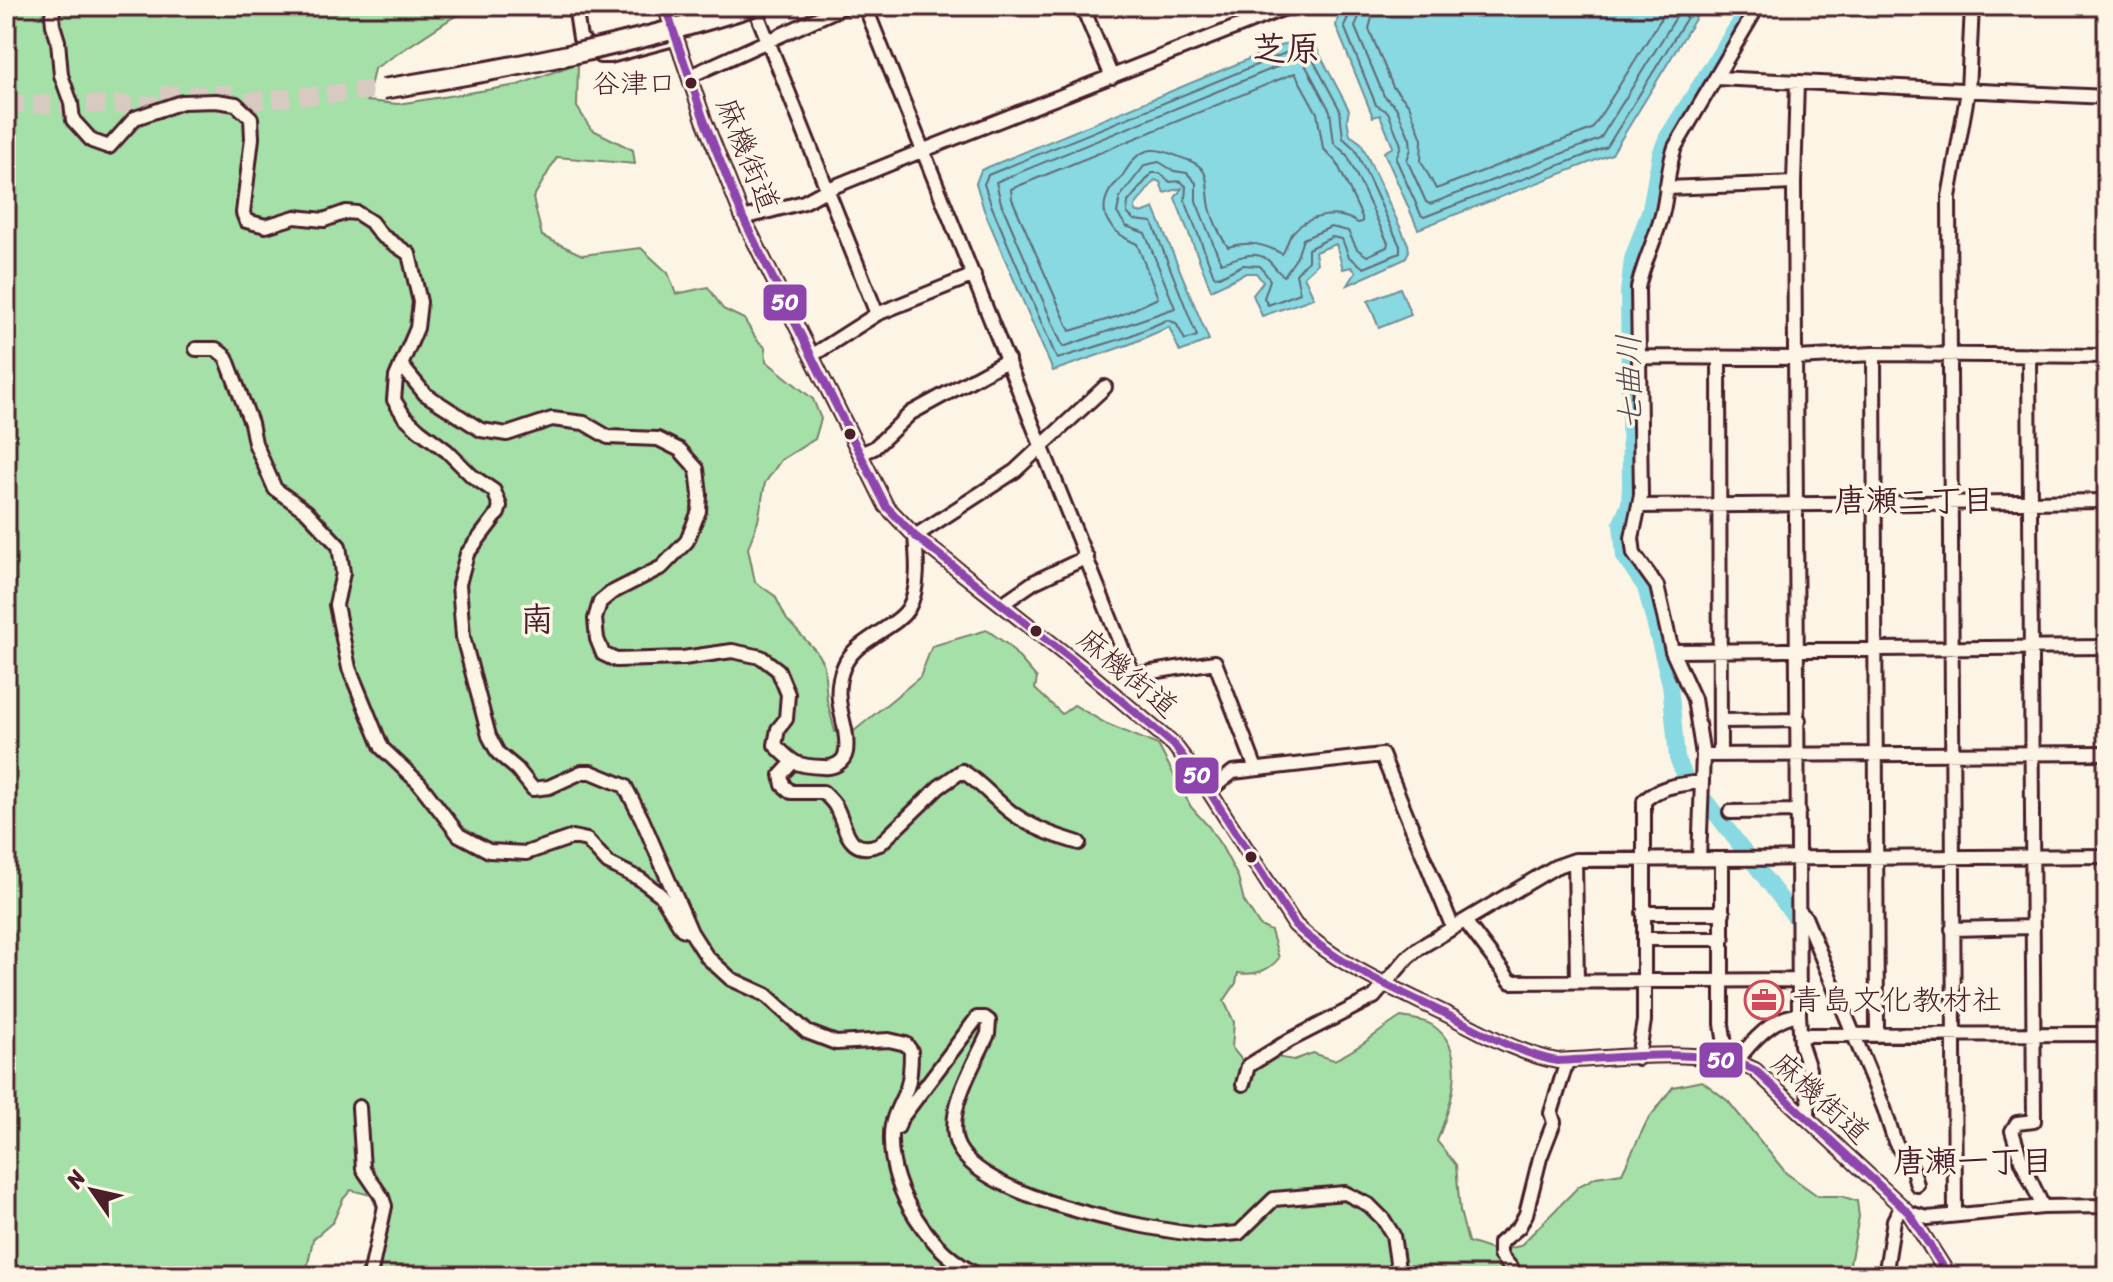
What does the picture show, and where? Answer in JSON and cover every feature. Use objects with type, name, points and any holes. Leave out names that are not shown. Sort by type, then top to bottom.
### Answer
[{"type":"highway","points":[[737,6],[543,56],[383,85],[544,61],[755,8]]},
{"type":"street","points":[[55,6],[53,25],[58,41],[61,75],[71,103],[73,120],[92,141],[109,147],[135,118],[182,102],[236,104],[251,118],[252,138],[243,213],[246,221],[252,225],[266,226],[295,217],[324,220],[346,212],[357,213],[371,222],[381,235],[409,254],[420,302],[417,328],[396,377],[394,400],[404,416],[472,476],[494,491],[499,501],[498,513],[467,554],[459,584],[463,637],[482,718],[498,753],[533,789],[549,787],[582,772],[591,772],[625,786],[691,932],[707,957],[731,979],[766,995],[807,1032],[836,1043],[889,1040],[906,1044],[911,1051],[908,1084],[894,1116],[891,1134],[897,1175],[917,1219],[947,1255],[980,1276]]},
{"type":"street","points":[[575,6],[580,38],[600,56],[676,38],[755,8],[771,6]]},
{"type":"street","name":"麻機街道","points":[[665,6],[715,149],[743,218],[886,506],[915,536],[1174,745],[1209,791],[1295,925],[1314,943],[1387,984],[1542,1058],[1567,1061],[1700,1056],[1732,1060],[1755,1070],[1905,1210],[1949,1276]]},
{"type":"street","points":[[690,76],[845,6]]},
{"type":"street","points":[[865,6],[1133,675]]},
{"type":"street","points":[[1082,6],[1112,77]]},
{"type":"street","points":[[743,218],[804,202],[924,150],[1290,6]]},
{"type":"street","points":[[1699,859],[1703,755],[1694,699],[1672,651],[1657,586],[1634,554],[1632,538],[1633,524],[1640,506],[1638,288],[1642,267],[1663,212],[1668,167],[1675,147],[1758,6]]},
{"type":"street","points":[[1955,1215],[1949,197],[1968,91],[1972,6]]},
{"type":"street","points":[[755,8],[877,314]]},
{"type":"street","points":[[1716,78],[2107,97],[2107,155]]},
{"type":"street","points":[[1797,82],[1794,183],[1799,1015],[1800,1035],[1809,1069],[1808,1119]]},
{"type":"street","points":[[1666,188],[1794,183]]},
{"type":"street","points":[[813,355],[877,314],[974,275]]},
{"type":"street","points":[[196,349],[216,349],[226,357],[251,423],[255,443],[275,489],[306,511],[339,546],[343,573],[336,605],[349,668],[382,748],[419,783],[459,835],[489,851],[526,853],[573,837],[587,840],[608,863],[640,879],[661,895],[682,929],[691,932]]},
{"type":"street","points":[[1640,357],[1795,358],[1874,354],[2107,356]]},
{"type":"street","points":[[1874,354],[1877,1034]]},
{"type":"street","points":[[2029,355],[2034,1121],[2017,1123],[2012,1131],[2021,1160],[2043,1207]]},
{"type":"street","points":[[1719,357],[1720,755]]},
{"type":"street","points":[[860,454],[874,448],[911,413],[1008,360]]},
{"type":"street","points":[[402,366],[425,394],[481,430],[507,434],[552,419],[584,423],[608,437],[658,439],[680,450],[697,469],[700,495],[695,525],[678,553],[662,567],[611,593],[600,602],[595,619],[597,639],[603,654],[616,660],[683,658],[732,651],[761,657],[778,670],[788,694],[786,719],[778,729],[775,745],[799,767],[832,767],[846,753],[838,688],[844,665],[862,644],[908,609],[916,580],[915,536],[1004,479],[1105,387]]},
{"type":"street","points":[[1640,506],[2107,501]]},
{"type":"street","points":[[1002,604],[1034,582],[1087,557]]},
{"type":"street","points":[[1672,651],[2107,647]]},
{"type":"street","points":[[1115,695],[1133,675],[1215,662],[1256,769]]},
{"type":"street","points":[[1720,721],[1799,720]]},
{"type":"street","points":[[1703,755],[2107,753]]},
{"type":"street","points":[[1209,791],[1233,772],[1382,755],[1453,928]]},
{"type":"street","points":[[792,763],[781,775],[783,785],[791,792],[823,792],[835,804],[849,839],[857,846],[880,844],[939,787],[962,771],[1013,814],[1037,829],[1079,843]]},
{"type":"street","points":[[1638,1058],[1644,1021],[1645,982],[1644,801],[1656,790],[1668,786],[1701,782]]},
{"type":"street","points":[[1730,812],[1799,811]]},
{"type":"street","points":[[1243,1084],[1248,1066],[1290,1040],[1374,997],[1408,957],[1555,867],[1575,860],[2107,856]]},
{"type":"street","points":[[1722,859],[1722,1024],[1732,1060],[1783,1017],[1799,1015]]},
{"type":"street","points":[[1575,860],[1577,982]]},
{"type":"street","points":[[1799,911],[1805,917],[1854,1034],[1895,1142],[1913,1170],[1917,1185]]},
{"type":"street","points":[[1643,913],[1723,913]]},
{"type":"street","points":[[1465,921],[1511,982],[1799,980]]},
{"type":"street","points":[[1952,929],[2033,927]]},
{"type":"street","points":[[1644,939],[1723,939]]},
{"type":"street","points":[[893,1154],[900,1120],[977,1018],[985,1018],[990,1026],[957,1109],[955,1138],[967,1160],[985,1173],[1056,1205],[1100,1217],[1204,1235],[1239,1233],[1274,1199],[1345,1193],[1369,1205],[1383,1219],[1393,1235],[1399,1276]]},
{"type":"street","points":[[1800,1035],[2107,1034]]},
{"type":"street","points":[[1518,1276],[1500,1255],[1500,1243],[1519,1227],[1526,1214],[1540,1158],[1554,1122],[1551,1113],[1567,1061]]},
{"type":"street","points":[[359,1107],[363,1169],[385,1206],[370,1276]]},
{"type":"street","points":[[1885,1276],[1894,1220],[1905,1210],[1928,1218],[2043,1207],[2107,1206]]},
{"type":"green space","points":[[6,6],[481,6],[452,18],[374,69],[367,101],[398,104],[518,85],[578,63],[577,107],[591,129],[633,150],[635,164],[557,157],[533,198],[542,236],[582,255],[641,248],[668,273],[676,294],[708,287],[723,309],[744,319],[765,347],[766,361],[813,399],[821,419],[815,439],[781,460],[765,483],[758,521],[748,548],[755,582],[775,596],[787,620],[816,651],[824,665],[827,700],[835,732],[848,736],[920,677],[932,646],[987,630],[1008,645],[1037,678],[1035,689],[1062,714],[1074,705],[1107,724],[1158,745],[1191,807],[1222,847],[1238,877],[1244,901],[1260,926],[1271,931],[1279,958],[1261,972],[1238,973],[1236,983],[1224,1001],[1234,1022],[1232,1048],[1241,1059],[1261,1067],[1276,1057],[1294,1060],[1313,1053],[1334,1060],[1401,1017],[1429,1023],[1444,1036],[1451,1049],[1454,1080],[1448,1112],[1437,1141],[1456,1165],[1460,1211],[1468,1242],[1496,1251],[1520,1246],[1579,1186],[1596,1177],[1622,1173],[1647,1121],[1673,1087],[1702,1081],[1728,1101],[1786,1173],[1818,1196],[1841,1196],[1857,1201],[1859,1217],[1849,1269],[1839,1276],[359,1276],[373,1245],[380,1214],[371,1195],[351,1190],[343,1199],[333,1222],[313,1239],[307,1269],[302,1276],[6,1276]]},
{"type":"water","points":[[1375,6],[1703,6],[1612,154],[1418,229],[1384,152],[1393,147],[1380,115],[1373,117],[1336,26],[1339,12]]},
{"type":"water","points":[[1309,34],[1349,110],[1350,135],[1361,143],[1408,244],[1405,259],[1348,285],[1356,272],[1351,267],[1343,269],[1336,244],[1315,252],[1317,264],[1304,276],[1314,298],[1262,316],[1253,295],[1263,282],[1256,273],[1246,273],[1211,290],[1175,198],[1182,188],[1164,193],[1160,182],[1155,180],[1135,206],[1135,211],[1142,213],[1154,208],[1209,340],[1180,352],[1169,327],[1053,371],[984,210],[976,183],[981,170]]},
{"type":"water","points":[[1400,288],[1411,315],[1379,328],[1368,301]]},
{"type":"waterway","name":"七曲川","points":[[1684,774],[1677,758],[1670,684],[1645,587],[1624,557],[1621,523],[1629,504],[1630,486],[1628,293],[1632,259],[1650,209],[1660,154],[1667,137],[1750,6]]},
{"type":"waterway","name":"七曲川","points":[[1706,801],[1804,929]]},
{"type":"tunnel","points":[[219,104],[383,89]]},
{"type":"tunnel","points":[[161,95],[235,94]]},
{"type":"tunnel","points":[[6,104],[177,105]]},
{"type":"transit line","name":"50","points":[[665,6],[704,120],[743,218],[886,506],[915,536],[1089,673],[1174,745],[1209,791],[1295,925],[1328,952],[1366,974],[1528,1053],[1557,1061],[1685,1056],[1734,1062],[1755,1070],[1909,1213],[1949,1276]]},
{"type":"place","name":"谷津口","points":[[691,83]]},
{"type":"place","name":"青島文化教材社","points":[[1764,1000]]},
{"type":"district","name":"芝原","points":[[1286,48]]},
{"type":"district","name":"唐瀬二丁目","points":[[1914,500]]},
{"type":"district","name":"南","points":[[537,619]]},
{"type":"district","name":"唐瀬一丁目","points":[[1973,1161]]}]
